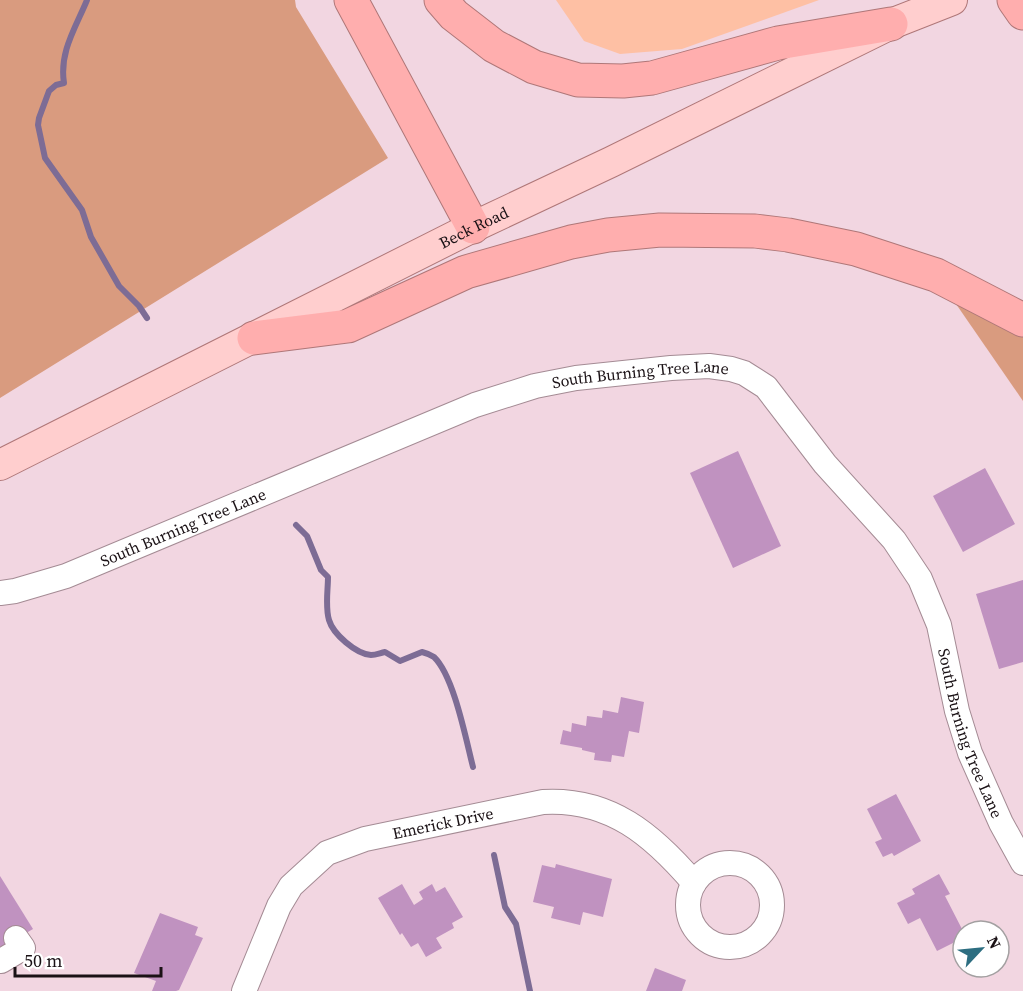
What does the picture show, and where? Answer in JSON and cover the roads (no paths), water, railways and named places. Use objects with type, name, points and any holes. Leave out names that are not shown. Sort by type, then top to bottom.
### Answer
[{"type":"highway","points":[[351,0],[473,227]]},
{"type":"highway","points":[[441,0],[454,15],[494,46],[534,67],[578,80],[623,81],[652,78],[778,43],[891,24]]},
{"type":"highway","points":[[1016,0],[1023,9]]},
{"type":"highway","points":[[1016,0],[1023,13]]},
{"type":"highway","points":[[254,338],[348,326],[466,272],[571,242],[608,235],[660,230],[755,231],[788,235],[856,249],[936,274],[1023,320]]},
{"type":"main road","name":"Beck Road","points":[[0,465],[473,227],[891,24],[943,4]]},
{"type":"street","name":"South Burning Tree Lane","points":[[0,593],[15,591],[66,576],[504,394],[576,378],[709,366],[731,369],[755,379],[774,395],[825,464],[894,540],[920,579],[939,625],[957,711],[970,753],[1023,863]]},
{"type":"street","name":"Emerick Drive","points":[[244,991],[267,932],[291,886],[327,853],[365,839],[543,802],[559,801],[582,804],[604,809],[633,825],[670,855],[694,883]]},
{"type":"street","points":[[0,962],[23,948],[16,939]]},
{"type":"waterway","points":[[87,0],[66,50],[64,83],[56,85],[49,91],[38,125],[45,158],[82,210],[91,237],[119,286],[139,306],[147,318]]},
{"type":"waterway","points":[[296,525],[307,536],[321,570],[328,577],[328,615],[331,625],[340,637],[365,654],[385,652],[400,661],[422,652],[434,657],[441,666],[453,693],[473,767]]},
{"type":"waterway","points":[[494,855],[505,907],[516,924],[530,991]]}]
